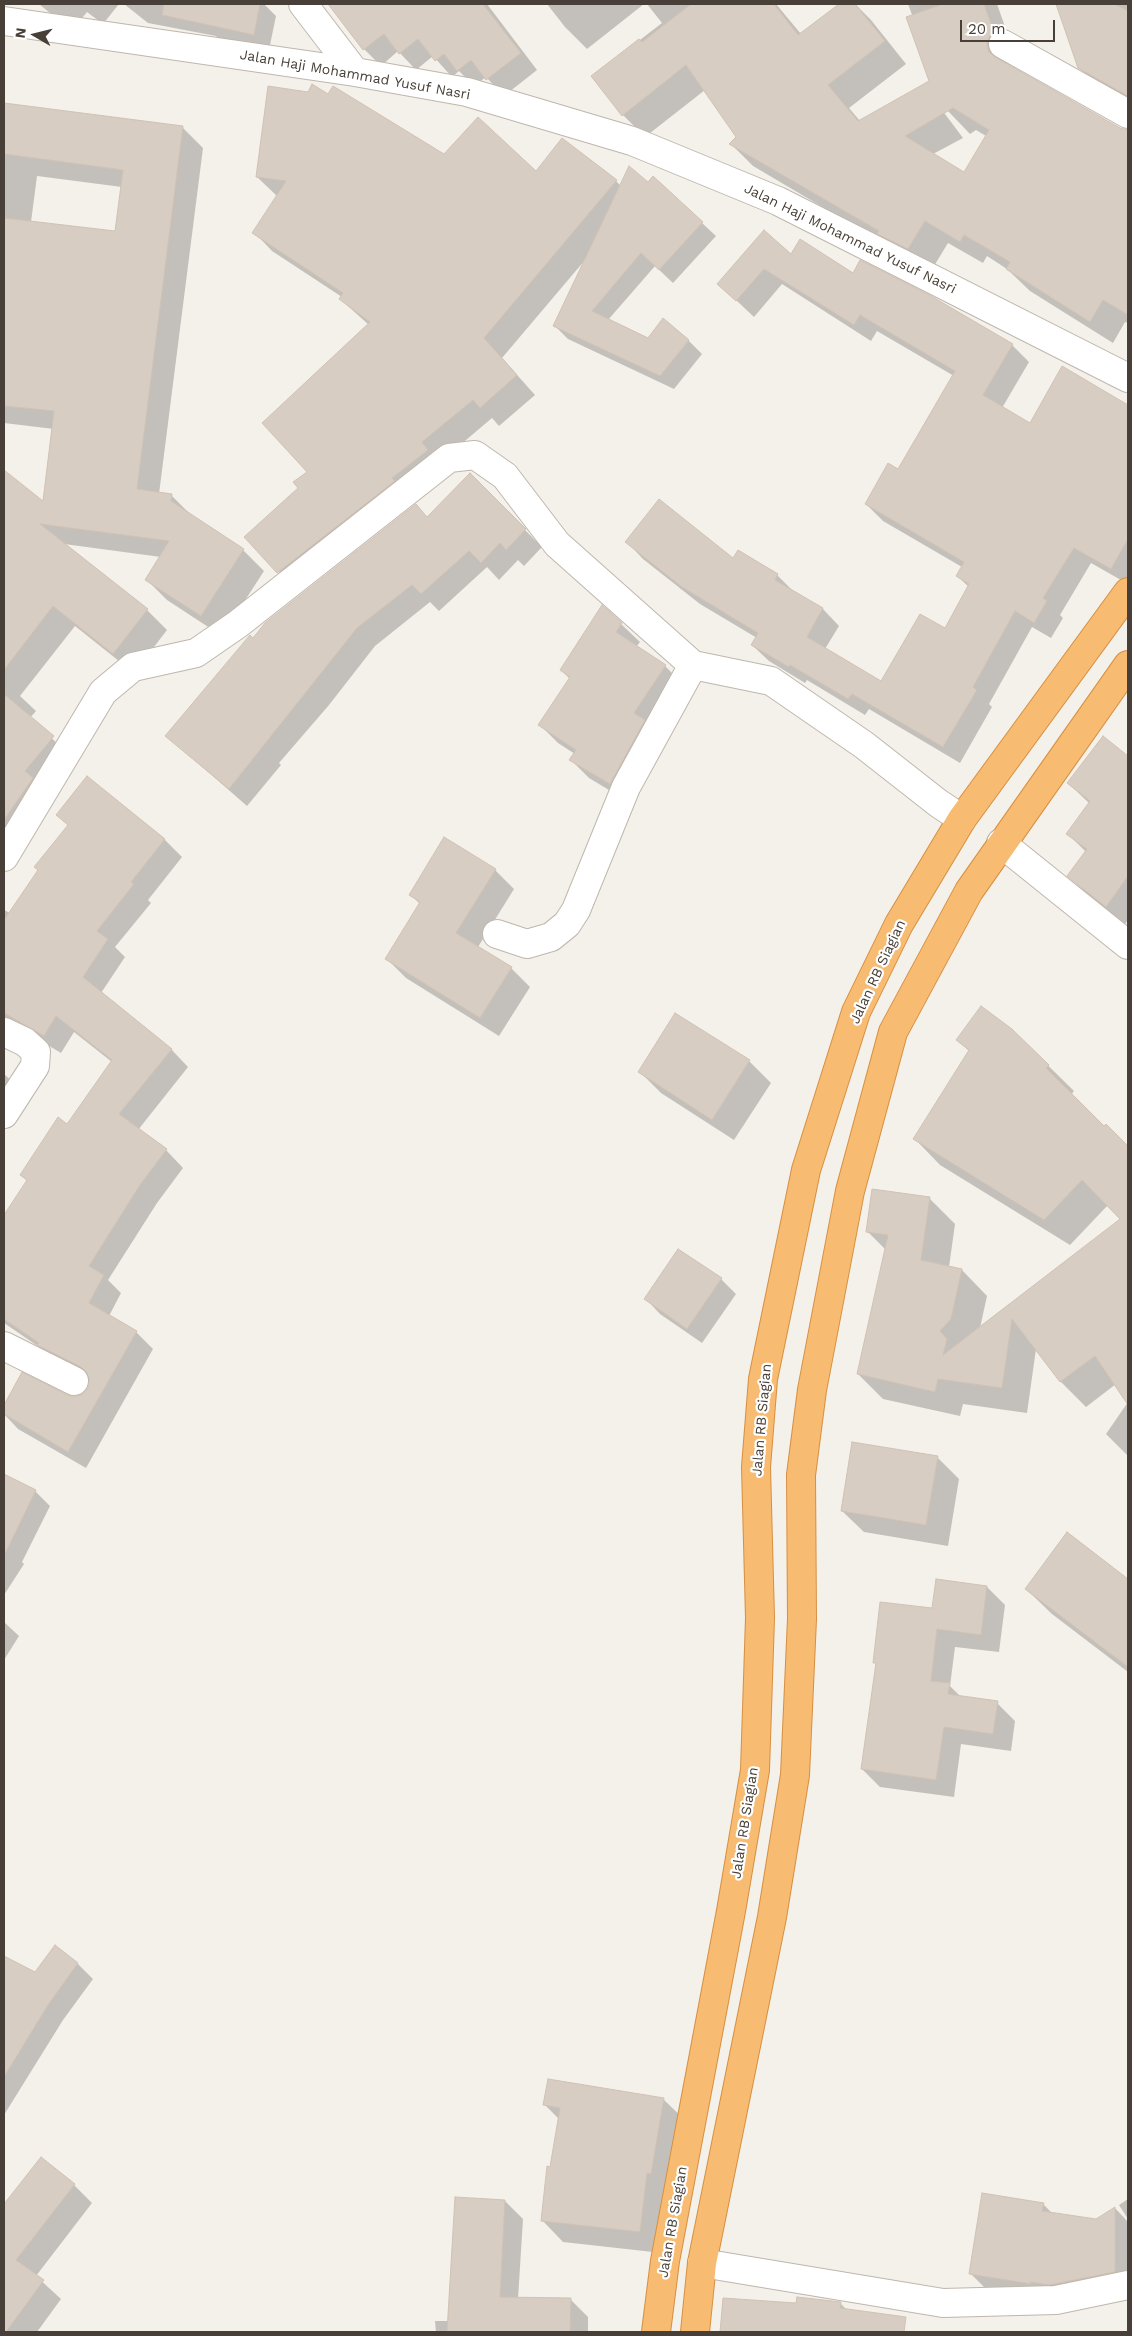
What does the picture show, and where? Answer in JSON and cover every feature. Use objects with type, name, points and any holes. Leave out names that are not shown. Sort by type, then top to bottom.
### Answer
[{"type":"highway","name":"Jalan RB Siagian","points":[[656,2332],[664,2261],[714,2003],[755,1770],[760,1618],[756,1467],[764,1379],[806,1170],[856,1012],[899,924],[962,818],[1128,592]]},
{"type":"highway","points":[[695,2332],[702,2263],[753,2016],[796,1775],[802,1619],[802,1476],[812,1390],[850,1191],[894,1032],[969,891],[1128,665]]},
{"type":"highway","points":[[755,1770],[796,1775]]},
{"type":"street","points":[[303,4],[355,72]]},
{"type":"street","name":"Jalan Haji Mohammad Yusuf Nasri","points":[[4,21],[355,72],[467,92],[632,141],[778,201],[1128,378]]},
{"type":"street","points":[[1003,44],[1128,114]]},
{"type":"street","points":[[4,857],[103,692],[133,667],[196,653],[238,624],[449,458],[475,455],[505,476],[557,544],[693,665],[771,681],[864,745],[938,803],[962,818]]},
{"type":"street","points":[[497,934],[527,944],[551,937],[567,924],[576,910],[626,787],[693,665]]},
{"type":"street","points":[[1001,843],[1128,945]]},
{"type":"street","points":[[4,1032],[26,1042],[36,1052],[35,1066],[4,1114]]},
{"type":"street","points":[[4,1346],[74,1381]]},
{"type":"street","points":[[702,2263],[943,2303],[1056,2300],[1128,2285]]},
{"type":"building","points":[[164,4],[260,4],[254,35],[162,15]]},
{"type":"building","points":[[328,4],[483,4],[521,53],[486,80],[471,60],[457,71],[444,54],[435,61],[418,39],[399,54],[384,34],[363,50]]},
{"type":"building","points":[[691,4],[774,4],[798,35],[839,4],[855,4],[885,41],[828,85],[858,121],[929,81],[906,17],[943,4],[984,4],[994,32],[989,37],[987,45],[989,52],[1120,128],[1128,130],[1128,315],[1103,300],[1090,322],[1006,269],[1010,262],[964,235],[960,242],[925,221],[908,249],[877,234],[879,231],[729,144],[736,137],[686,65],[622,116],[591,76],[639,39],[642,42]],"holes":[[[953,108],[989,130],[964,172],[905,136]]]},
{"type":"building","points":[[1056,4],[1115,4],[1128,11],[1128,96],[1078,68]]},
{"type":"building","points":[[312,84],[328,94],[333,86],[444,154],[478,117],[536,171],[562,138],[617,180],[484,338],[517,375],[480,408],[473,400],[422,442],[428,450],[392,478],[395,481],[277,573],[244,537],[298,488],[293,482],[307,472],[262,423],[370,322],[339,299],[343,293],[252,233],[286,181],[256,177],[268,86],[308,92]]},
{"type":"building","points":[[4,103],[183,126],[137,489],[172,494],[171,501],[244,549],[201,616],[145,580],[169,541],[40,524],[148,609],[113,654],[53,606],[4,670],[4,470],[43,501],[54,411],[4,406],[4,218],[115,231],[123,170],[4,154]]},
{"type":"building","points":[[629,166],[648,182],[653,176],[703,222],[659,270],[641,253],[592,311],[648,338],[663,318],[689,340],[660,376],[553,326]]},
{"type":"building","points":[[764,230],[791,254],[800,239],[853,273],[860,260],[931,296],[1013,344],[983,395],[1030,423],[1062,366],[1128,405],[1128,539],[1111,569],[1074,548],[1043,598],[1047,601],[1034,623],[1015,611],[973,687],[977,690],[943,747],[852,694],[848,699],[751,645],[758,633],[682,587],[625,542],[659,499],[733,558],[738,550],[778,574],[775,580],[823,608],[807,637],[881,681],[920,614],[945,628],[969,584],[956,576],[964,562],[865,504],[888,463],[898,469],[955,371],[860,315],[854,325],[764,269],[736,301],[717,284]]},
{"type":"building","points":[[470,473],[526,529],[506,550],[500,543],[481,563],[469,551],[421,594],[412,585],[357,628],[229,789],[165,736],[250,635],[253,638],[265,623],[416,504],[427,517]]},
{"type":"building","points":[[602,605],[622,623],[616,632],[666,665],[634,713],[645,720],[610,784],[569,760],[576,750],[538,725],[570,677],[560,670]]},
{"type":"building","points":[[4,694],[54,736],[25,771],[33,778],[4,820]]},
{"type":"building","points":[[1103,736],[1128,756],[1128,876],[1106,907],[1067,876],[1087,849],[1066,834],[1090,801],[1067,783]]},
{"type":"building","points":[[87,776],[165,839],[131,882],[134,884],[97,931],[108,939],[83,977],[172,1049],[119,1114],[167,1149],[140,1185],[89,1266],[104,1275],[89,1303],[137,1331],[68,1452],[4,1414],[4,1405],[22,1372],[74,1397],[83,1394],[88,1388],[90,1381],[87,1373],[81,1367],[37,1345],[39,1343],[4,1319],[4,1215],[27,1180],[20,1175],[58,1117],[67,1124],[112,1060],[56,1016],[44,1036],[4,1013],[4,920],[38,870],[34,867],[68,825],[56,815]]},
{"type":"building","points":[[444,837],[496,869],[456,933],[512,967],[480,1018],[385,959],[420,902],[409,895]]},
{"type":"building","points":[[981,1006],[1012,1029],[1049,1065],[1046,1068],[1104,1126],[1106,1124],[1128,1146],[1128,1405],[1095,1356],[1060,1382],[1012,1319],[1002,1388],[938,1379],[935,1392],[857,1374],[888,1235],[866,1232],[872,1189],[930,1197],[921,1260],[962,1269],[951,1319],[940,1331],[947,1339],[943,1355],[1120,1219],[1082,1180],[1044,1220],[913,1139],[969,1050],[956,1040]]},
{"type":"building","points":[[675,1013],[750,1060],[712,1120],[638,1072]]},
{"type":"building","points":[[678,1249],[722,1278],[687,1329],[644,1299]]},
{"type":"building","points":[[852,1442],[938,1456],[926,1525],[841,1511]]},
{"type":"building","points":[[4,1474],[36,1490],[4,1556]]},
{"type":"building","points":[[1067,1532],[1128,1579],[1128,1667],[1025,1589]]},
{"type":"building","points":[[936,1579],[987,1586],[981,1635],[937,1629],[931,1681],[950,1683],[948,1694],[998,1701],[993,1734],[944,1727],[936,1780],[861,1769],[876,1663],[873,1663],[880,1602],[932,1608]]},
{"type":"building","points":[[55,1945],[78,1963],[48,2005],[4,2077],[4,1956],[35,1972]]},
{"type":"building","points":[[548,2079],[664,2098],[651,2174],[647,2173],[640,2232],[541,2221],[547,2166],[550,2167],[560,2108],[543,2105]]},
{"type":"building","points":[[41,2157],[75,2184],[16,2260],[44,2280],[6,2332],[4,2332],[4,2204]]},
{"type":"building","points":[[982,2193],[1044,2203],[1042,2211],[1096,2219],[1115,2207],[1115,2272],[1049,2285],[969,2274]]},
{"type":"building","points":[[455,2197],[505,2200],[500,2297],[571,2298],[570,2332],[447,2332]]},
{"type":"building","points":[[797,2297],[841,2302],[840,2308],[906,2317],[904,2332],[720,2332],[723,2298],[796,2303]]}]
